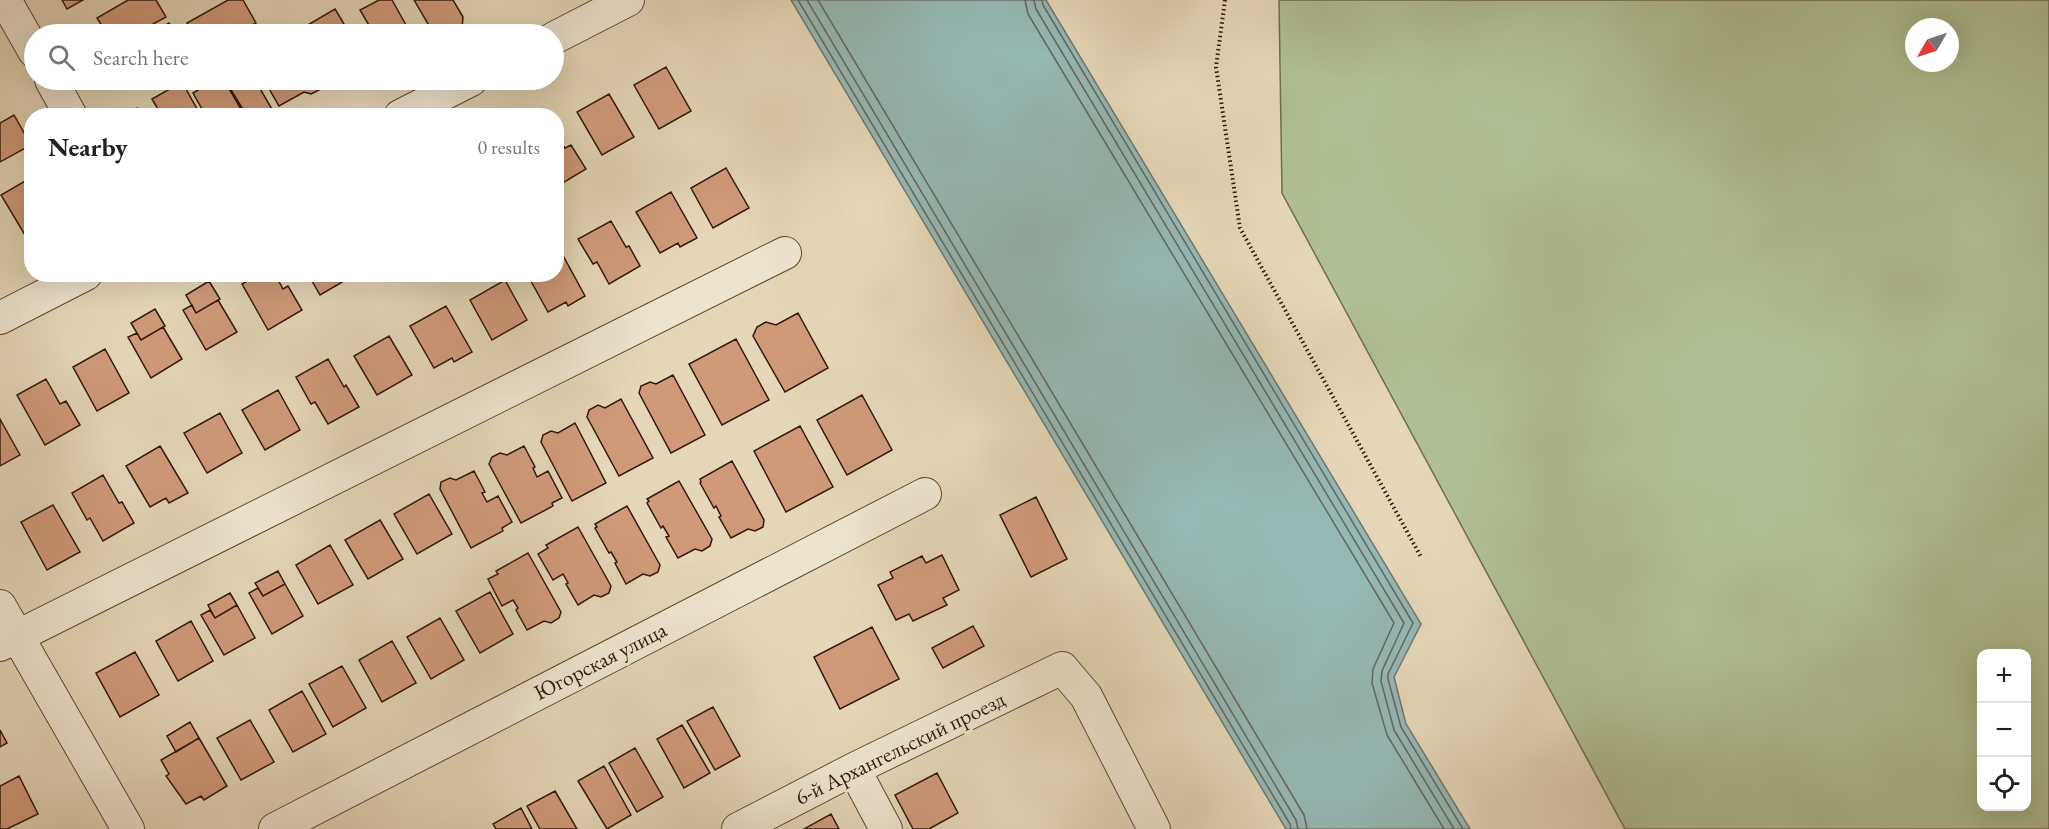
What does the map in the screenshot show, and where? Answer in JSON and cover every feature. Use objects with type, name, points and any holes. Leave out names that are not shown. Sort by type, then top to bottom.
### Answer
[{"type":"street","points":[[5,0],[24,33]]},
{"type":"street","points":[[564,33],[628,0]]},
{"type":"street","points":[[57,90],[67,108]]},
{"type":"street","points":[[416,108],[451,90]]},
{"type":"street","points":[[9,641],[784,253]]},
{"type":"street","points":[[0,318],[70,282]]},
{"type":"street","name":"Югорская улица","points":[[275,829],[925,494]]},
{"type":"street","points":[[0,606],[9,641],[128,829]]},
{"type":"street","name":"6-й Архангельский проезд","points":[[738,829],[854,769],[1062,668],[1086,696],[1155,829]]},
{"type":"street","points":[[854,769],[886,829]]},
{"type":"path","points":[[1225,0],[1216,67],[1240,228],[1421,557]]},
{"type":"green space","points":[[1279,0],[2049,0],[2049,829],[1625,829],[1282,193]]},
{"type":"water","points":[[791,0],[1046,0],[1421,624],[1394,677],[1406,724],[1470,829],[1286,829]]},
{"type":"building","points":[[62,0],[83,0],[67,9]]},
{"type":"building","points":[[128,0],[156,0],[166,17],[153,24],[101,24],[97,18]]},
{"type":"building","points":[[228,0],[243,0],[256,23],[188,24]]},
{"type":"building","points":[[379,0],[392,0],[405,24],[368,24],[360,10]]},
{"type":"building","points":[[414,0],[453,0],[463,17],[462,24],[428,24]]},
{"type":"building","points":[[335,9],[344,24],[309,24]]},
{"type":"building","points":[[666,67],[691,111],[659,129],[634,85]]},
{"type":"building","points":[[168,90],[186,90],[197,108],[157,108],[152,99]]},
{"type":"building","points":[[198,90],[230,90],[240,108],[201,108],[193,93]]},
{"type":"building","points":[[231,90],[261,90],[271,108],[242,108]]},
{"type":"building","points":[[270,90],[319,90],[311,94],[304,92],[279,106]]},
{"type":"building","points":[[609,94],[634,137],[602,155],[577,112]]},
{"type":"building","points":[[14,115],[24,133],[24,149],[0,162],[0,123]]},
{"type":"building","points":[[571,145],[586,169],[564,182],[564,146]]},
{"type":"building","points":[[726,168],[749,208],[713,228],[691,188]]},
{"type":"building","points":[[24,182],[24,233],[1,195]]},
{"type":"building","points":[[671,192],[697,238],[680,247],[678,243],[660,253],[636,212]]},
{"type":"building","points":[[611,221],[640,266],[609,284],[597,262],[593,264],[578,239]]},
{"type":"building","points":[[564,257],[585,296],[568,306],[566,302],[548,312],[531,282],[564,282]]},
{"type":"building","points":[[210,282],[220,299],[196,313],[186,295]]},
{"type":"building","points":[[245,282],[279,282],[283,289],[288,286],[302,310],[268,330],[242,284]]},
{"type":"building","points":[[313,282],[342,282],[320,295]]},
{"type":"building","points":[[502,282],[506,282],[527,320],[492,340],[470,300]]},
{"type":"building","points":[[218,300],[237,332],[206,350],[183,310],[192,305],[196,313]]},
{"type":"building","points":[[446,306],[472,352],[454,362],[452,358],[434,368],[410,326]]},
{"type":"building","points":[[155,309],[165,326],[141,340],[131,323]]},
{"type":"building","points":[[798,313],[828,368],[785,392],[753,336],[757,327],[766,322],[776,325]]},
{"type":"building","points":[[163,327],[182,359],[151,378],[128,337],[137,333],[141,340]]},
{"type":"building","points":[[389,336],[412,375],[377,395],[354,356]]},
{"type":"building","points":[[736,339],[769,400],[722,425],[689,364]]},
{"type":"building","points":[[105,349],[129,393],[97,411],[73,367]]},
{"type":"building","points":[[328,359],[359,407],[328,424],[315,402],[311,404],[296,377]]},
{"type":"building","points":[[673,375],[705,435],[671,453],[639,393],[641,386],[650,382],[656,384]]},
{"type":"building","points":[[46,379],[60,404],[66,401],[80,425],[45,445],[17,395]]},
{"type":"building","points":[[278,390],[300,430],[265,450],[242,410]]},
{"type":"building","points":[[862,395],[892,450],[847,475],[817,420]]},
{"type":"building","points":[[621,399],[653,458],[619,476],[587,417],[589,410],[598,405],[605,408]]},
{"type":"building","points":[[220,413],[242,453],[207,473],[184,433]]},
{"type":"building","points":[[0,419],[20,455],[0,466]]},
{"type":"building","points":[[575,423],[606,483],[572,501],[541,442],[543,435],[551,431],[558,433]]},
{"type":"building","points":[[800,426],[833,487],[786,512],[754,451]]},
{"type":"building","points":[[160,446],[188,493],[169,503],[166,498],[150,507],[126,466]]},
{"type":"building","points":[[524,446],[535,467],[533,468],[537,477],[548,471],[562,498],[552,503],[553,506],[521,523],[489,464],[492,457],[500,453],[507,455]]},
{"type":"building","points":[[732,461],[764,520],[763,527],[755,531],[748,529],[731,538],[719,517],[721,516],[716,506],[714,508],[700,483],[700,479]]},
{"type":"building","points":[[474,471],[485,492],[482,493],[487,502],[498,496],[512,522],[502,528],[503,531],[471,548],[440,489],[441,482],[450,478],[456,480]]},
{"type":"building","points":[[103,475],[134,523],[103,541],[90,518],[87,520],[72,493]]},
{"type":"building","points":[[679,481],[712,539],[710,546],[702,551],[695,549],[678,558],[666,537],[669,536],[663,526],[661,528],[647,499]]},
{"type":"building","points":[[429,494],[452,534],[417,554],[394,514]]},
{"type":"building","points":[[1036,497],[1067,559],[1031,577],[1000,515]]},
{"type":"building","points":[[53,505],[80,552],[47,570],[21,522]]},
{"type":"building","points":[[627,506],[660,565],[658,572],[650,576],[643,574],[626,584],[615,563],[617,562],[611,552],[609,553],[595,524]]},
{"type":"building","points":[[380,520],[403,559],[368,579],[345,540]]},
{"type":"building","points":[[578,527],[611,586],[609,593],[601,597],[594,595],[578,605],[563,574],[553,580],[538,554],[548,548],[546,545]]},
{"type":"building","points":[[330,545],[353,585],[318,604],[296,565]]},
{"type":"building","points":[[528,553],[561,612],[559,618],[551,623],[544,621],[527,630],[513,600],[502,606],[488,579],[498,574],[496,571]]},
{"type":"building","points":[[942,555],[959,590],[943,598],[947,605],[913,621],[909,614],[896,620],[878,585],[893,578],[890,572],[922,556],[926,563]]},
{"type":"building","points":[[278,571],[285,584],[263,596],[255,583]]},
{"type":"building","points":[[285,584],[303,616],[272,634],[249,593],[258,588],[263,596]]},
{"type":"building","points":[[490,592],[513,634],[480,653],[456,611]]},
{"type":"building","points":[[230,593],[237,605],[215,618],[208,605]]},
{"type":"building","points":[[237,605],[255,638],[224,655],[201,615],[210,610],[215,618]]},
{"type":"building","points":[[440,618],[464,660],[431,679],[407,637]]},
{"type":"building","points":[[191,621],[213,661],[178,681],[156,641]]},
{"type":"building","points":[[973,626],[984,646],[943,668],[932,648]]},
{"type":"building","points":[[872,627],[899,679],[840,709],[814,657]]},
{"type":"building","points":[[392,641],[416,683],[382,702],[359,660]]},
{"type":"building","points":[[135,652],[159,695],[120,717],[96,673]]},
{"type":"building","points":[[342,666],[366,708],[333,727],[309,684]]},
{"type":"building","points":[[302,691],[326,734],[293,752],[269,710]]},
{"type":"building","points":[[713,707],[740,756],[715,770],[687,721]]},
{"type":"building","points":[[250,720],[274,762],[241,780],[217,738]]},
{"type":"building","points":[[190,722],[199,738],[176,752],[167,736]]},
{"type":"building","points":[[682,725],[710,773],[684,788],[657,739]]},
{"type":"building","points":[[0,730],[7,743],[0,747]]},
{"type":"building","points":[[199,738],[227,786],[204,800],[201,796],[186,804],[166,776],[169,774],[161,760]]},
{"type":"building","points":[[635,748],[663,797],[637,812],[609,763]]},
{"type":"building","points":[[604,766],[631,815],[607,829],[578,781]]},
{"type":"building","points":[[937,773],[958,813],[929,829],[913,829],[895,795]]},
{"type":"building","points":[[19,776],[38,814],[7,829],[0,829],[0,786]]},
{"type":"building","points":[[555,791],[577,829],[540,829],[527,806]]},
{"type":"building","points":[[521,808],[532,829],[496,829],[493,824]]},
{"type":"building","points":[[831,814],[839,829],[804,829]]}]
